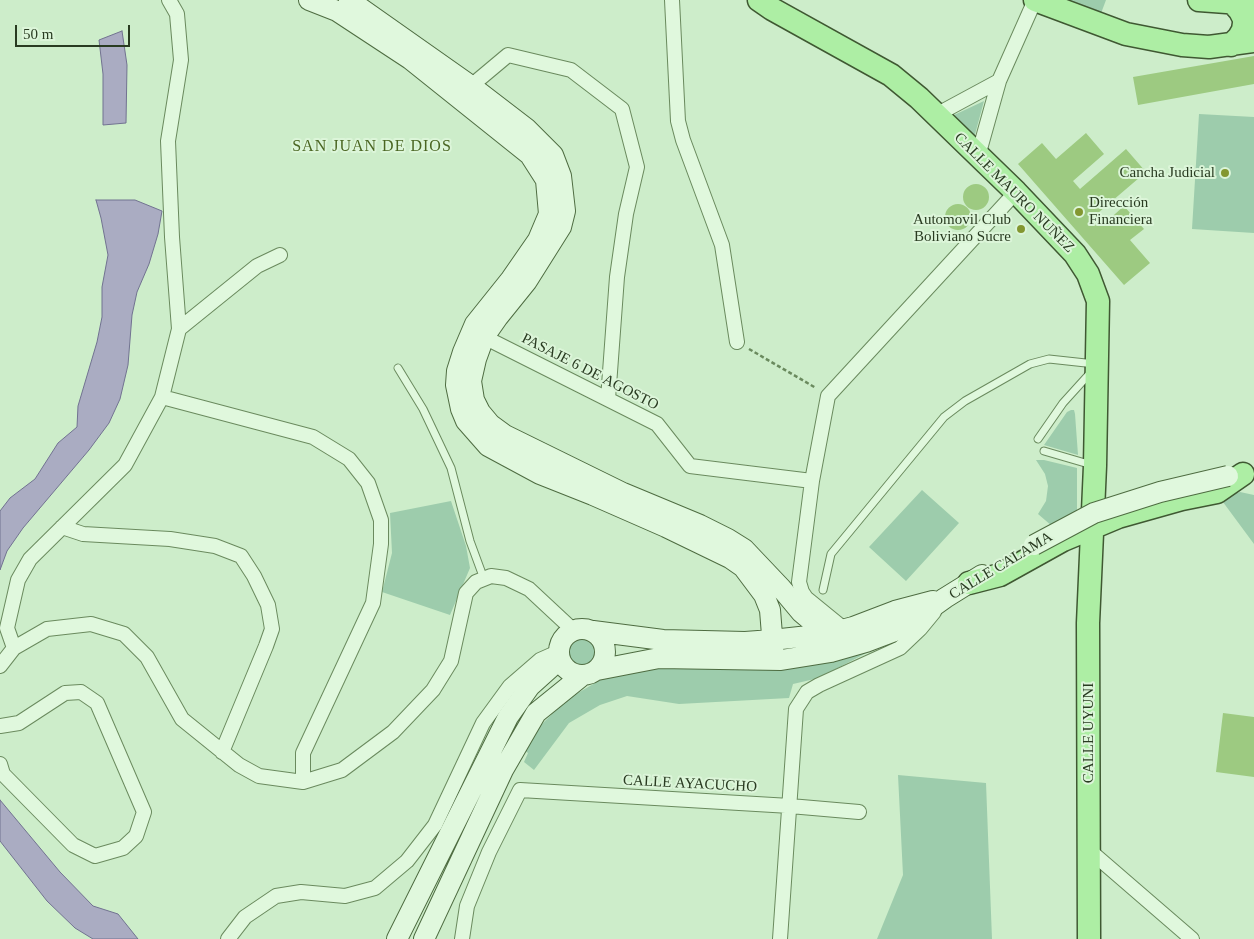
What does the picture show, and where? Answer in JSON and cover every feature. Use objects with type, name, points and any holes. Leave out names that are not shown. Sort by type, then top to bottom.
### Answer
[{"type":"main road","points":[[308,0],[337,11],[410,59],[530,155],[546,180],[550,214],[538,240],[476,324],[463,352],[457,371],[456,385],[461,409],[466,420],[488,446],[540,474],[666,527],[730,558],[743,567],[764,595],[770,610],[774,660]]},
{"type":"main road","points":[[349,0],[471,86],[527,129],[553,155],[561,176],[565,211],[561,227],[527,281],[484,337],[471,381],[474,400],[480,412],[490,424],[505,435],[623,494],[700,525],[728,539],[744,549],[754,559],[801,612],[835,631]]},
{"type":"main road","name":"CALLE MAURO NUÑEZ","points":[[759,0],[891,75],[919,98],[1016,192],[1075,254],[1088,274],[1098,301],[1094,476]]},
{"type":"main road","points":[[1035,0],[1126,34],[1182,45],[1232,45],[1254,41]]},
{"type":"main road","points":[[1203,0],[1245,6],[1243,30],[1240,37],[1232,45]]},
{"type":"main road","points":[[969,583],[1000,575],[1063,540],[1118,517],[1182,499],[1217,492],[1242,475]]},
{"type":"main road","name":"CALLE CALAMA","points":[[945,598],[1094,513],[1160,492],[1242,475]]},
{"type":"main road","name":"CALLE UYUNI","points":[[1088,939],[1088,623],[1094,476]]},
{"type":"main road","points":[[397,939],[508,717],[530,686],[559,655],[562,639],[572,630],[579,628],[663,640],[744,642],[772,640],[835,631],[896,611],[945,598]]},
{"type":"main road","points":[[559,655],[568,671],[590,672],[659,658],[774,660],[838,650],[903,628],[945,598]]},
{"type":"main road","points":[[424,939],[503,770],[536,713],[602,664],[605,650],[603,642],[593,631]]},
{"type":"main road","points":[[835,631],[838,650]]},
{"type":"street","points":[[14,648],[7,628],[18,580],[30,558],[125,465],[162,397],[178,329],[168,141],[181,60],[177,14],[169,0]]},
{"type":"street","points":[[672,0],[678,121],[683,140],[722,245],[737,342]]},
{"type":"street","points":[[978,156],[999,81],[1035,0]]},
{"type":"street","points":[[471,86],[508,55],[571,70],[622,109],[637,167],[626,214],[617,277],[608,399]]},
{"type":"street","points":[[936,115],[999,81]]},
{"type":"street","points":[[835,631],[806,598],[799,582],[812,481],[828,396],[1016,192]]},
{"type":"street","points":[[178,329],[257,266],[280,255]]},
{"type":"street","name":"PASAJE 6 DE AGOSTO","points":[[484,337],[658,424],[690,466],[812,481]]},
{"type":"street","points":[[162,397],[313,437],[349,458],[368,483],[381,520],[381,544],[373,603],[303,754],[302,782]]},
{"type":"street","points":[[62,527],[83,534],[170,539],[215,546],[241,556],[254,576],[268,605],[272,629],[222,752]]},
{"type":"street","points":[[0,666],[14,648],[47,629],[91,624],[124,634],[147,657],[182,718],[222,752],[239,766],[259,776],[302,782],[342,770],[392,732],[433,690],[452,661],[466,593],[476,582],[491,576],[506,578],[529,589],[572,630]]},
{"type":"street","name":"CALLE CALAMA","points":[[780,939],[796,708],[807,692],[818,685],[900,648],[920,629],[945,598]]},
{"type":"street","points":[[228,939],[244,917],[276,896],[301,892],[346,896],[375,888],[407,861],[435,825],[482,723],[510,686],[540,660],[559,655]]},
{"type":"street","points":[[0,726],[19,723],[65,693],[81,692],[97,704],[144,812],[136,836],[123,848],[95,856],[74,845],[3,774],[0,764]]},
{"type":"street","name":"CALLE AYACUCHO","points":[[462,939],[467,906],[489,852],[520,790],[790,806],[859,812]]},
{"type":"street","points":[[1089,850],[1192,939]]},
{"type":"lane","points":[[823,590],[831,554],[944,417],[965,401],[1030,364],[1049,359],[1097,365]]},
{"type":"lane","points":[[1038,439],[1063,403],[1097,365]]},
{"type":"lane","points":[[398,368],[423,408],[451,468],[470,541],[484,579]]},
{"type":"lane","points":[[1044,451],[1094,476]]},
{"type":"path","points":[[737,342],[828,396]]},
{"type":"green space","points":[[1060,0],[1106,0],[1100,16]]},
{"type":"green space","points":[[984,101],[974,138],[952,116]]},
{"type":"green space","name":"Cancha Judicial","points":[[1199,114],[1254,117],[1254,233],[1192,229]]},
{"type":"green space","points":[[1074,410],[1075,414],[1078,455],[1044,445],[1067,412]]},
{"type":"green space","points":[[1036,460],[1044,460],[1077,468],[1077,512],[1052,526],[1038,514],[1046,501],[1048,486],[1045,474]]},
{"type":"green space","points":[[922,490],[959,523],[906,581],[869,547]]},
{"type":"green space","points":[[1240,492],[1254,495],[1254,544],[1220,498]]},
{"type":"green space","points":[[451,501],[466,546],[470,568],[450,615],[382,592],[392,553],[390,513]]},
{"type":"green space","points":[[582,635],[588,636],[593,640],[597,645],[597,657],[593,662],[588,666],[582,667],[576,666],[571,662],[567,657],[566,651],[567,645],[571,640],[576,636]]},
{"type":"green space","points":[[887,642],[819,678],[793,684],[789,698],[679,704],[627,696],[600,705],[569,723],[534,770],[524,762],[528,753],[522,749],[539,727],[566,700],[612,673]]},
{"type":"green space","points":[[898,775],[986,783],[992,939],[877,939],[903,875]]},
{"type":"water","points":[[122,31],[127,65],[126,123],[103,125],[103,74],[99,40]]},
{"type":"water","points":[[96,200],[135,200],[162,211],[158,234],[149,264],[137,292],[132,315],[128,365],[120,399],[109,423],[89,450],[23,528],[7,551],[0,570],[0,511],[10,498],[35,479],[58,443],[77,427],[78,406],[97,342],[102,317],[102,287],[108,255]]},
{"type":"water","points":[[0,800],[60,872],[93,906],[118,914],[138,939],[93,939],[75,928],[47,901],[0,841]]},
{"type":"building","points":[[1254,56],[1254,84],[1138,105],[1133,77]]},
{"type":"building","points":[[1086,133],[1104,154],[1073,181],[1080,189],[1126,149],[1146,172],[1098,213],[1106,222],[1124,206],[1144,229],[1130,240],[1150,263],[1124,285],[1018,164],[1042,143],[1056,159]]},
{"type":"building","points":[[976,184],[985,188],[989,197],[985,206],[976,210],[967,206],[963,197],[967,188]]},
{"type":"building","points":[[958,204],[967,208],[971,217],[967,226],[958,230],[949,226],[945,217],[949,208]]},
{"type":"building","points":[[1223,713],[1254,717],[1254,777],[1216,772]]},
{"type":"place","name":"Cancha Judicial","points":[[1225,173]]},
{"type":"place","name":"Dirección Financiera","points":[[1079,212]]},
{"type":"place","name":"Automovil Club Boliviano Sucre","points":[[1021,229]]},
{"type":"district","name":"SAN JUAN DE DIOS","points":[[372,147]]}]
